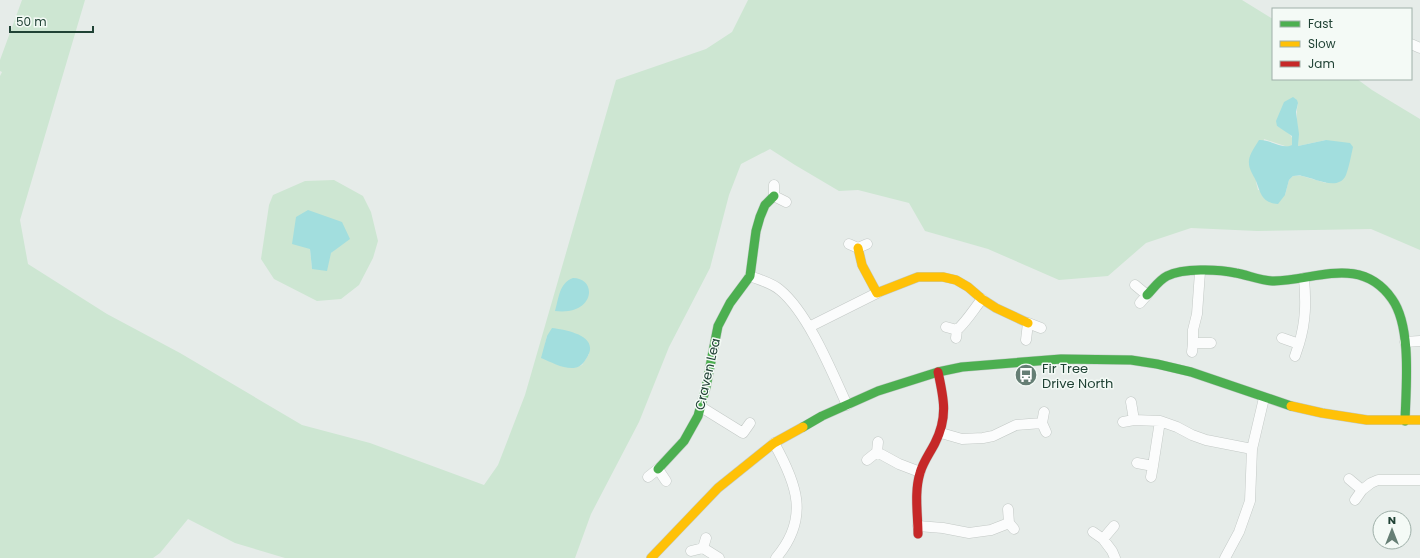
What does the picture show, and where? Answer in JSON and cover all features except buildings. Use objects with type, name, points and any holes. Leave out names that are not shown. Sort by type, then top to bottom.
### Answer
[{"type":"street","points":[[774,185],[774,196],[786,202]]},
{"type":"street","name":"Craven Lea","points":[[648,477],[667,461],[688,436],[701,407],[718,326],[730,303],[750,276],[756,231],[760,217],[765,205],[774,196]]},
{"type":"street","points":[[858,245],[859,259],[877,293]]},
{"type":"street","points":[[1140,303],[1162,278],[1181,272],[1223,271],[1273,281],[1304,278],[1337,272],[1351,272],[1364,276],[1375,282],[1393,299],[1402,319],[1405,342],[1405,421]]},
{"type":"street","points":[[1200,272],[1197,314],[1193,330],[1193,348],[1211,343]]},
{"type":"street","points":[[750,276],[769,283],[791,300],[809,327],[847,405]]},
{"type":"street","points":[[809,327],[877,293],[918,277],[930,276],[956,280],[996,308],[1028,324],[1041,328]]},
{"type":"street","points":[[1296,356],[1303,331],[1306,308],[1304,278]]},
{"type":"street","points":[[1135,285],[1147,295]]},
{"type":"street","points":[[946,327],[956,334],[982,299]]},
{"type":"street","points":[[1026,340],[1028,324]]},
{"type":"street","points":[[1282,338],[1299,344]]},
{"type":"street","points":[[1405,342],[1420,340]]},
{"type":"street","points":[[651,558],[713,492],[774,443],[822,416],[878,391],[938,372],[962,367],[1077,359],[1131,360],[1192,372],[1294,408],[1367,420],[1420,420]]},
{"type":"street","points":[[938,372],[945,408],[945,419],[941,433],[925,460],[920,472],[917,489],[918,530],[944,528],[969,533],[1012,526],[1008,509]]},
{"type":"street","points":[[1225,558],[1239,532],[1250,500],[1252,448],[1264,398]]},
{"type":"street","points":[[1131,402],[1134,420]]},
{"type":"street","points":[[701,407],[743,433],[750,423]]},
{"type":"street","points":[[941,433],[962,439],[983,438],[994,436],[1016,425],[1044,427],[1044,412]]},
{"type":"street","points":[[1123,422],[1134,420],[1160,421],[1206,440],[1252,448]]},
{"type":"street","points":[[1151,477],[1160,421]]},
{"type":"street","points":[[774,443],[789,472],[795,490],[796,501],[793,528],[787,542],[776,558]]},
{"type":"street","points":[[867,460],[878,447],[899,464],[920,472]]},
{"type":"street","points":[[1137,463],[1153,466]]},
{"type":"street","points":[[658,469],[666,480]]},
{"type":"street","points":[[1349,478],[1362,490]]},
{"type":"street","points":[[1354,500],[1362,490],[1378,480],[1420,480]]},
{"type":"street","points":[[1103,539],[1114,526]]},
{"type":"street","points":[[1093,532],[1103,539],[1115,558]]},
{"type":"street","points":[[703,548],[706,538]]},
{"type":"street","points":[[691,551],[703,548],[719,558]]},
{"type":"green space","points":[[22,0],[85,0],[20,220],[28,264],[107,314],[180,353],[302,425],[370,443],[484,485],[498,465],[525,395],[616,80],[706,49],[732,32],[748,0],[1242,0],[1272,18],[1272,80],[1358,80],[1420,119],[1420,250],[1371,229],[1257,231],[1191,228],[1146,243],[1108,276],[1059,280],[988,249],[925,231],[909,203],[858,190],[839,191],[770,149],[741,164],[729,195],[710,268],[669,347],[639,422],[591,514],[575,558],[285,558],[235,543],[188,519],[160,553],[153,558],[0,558],[0,76],[2,72],[0,71],[0,60]],"holes":[[[1298,103],[1298,146],[1326,140],[1326,183],[1302,176],[1293,176],[1289,180],[1285,195],[1258,190],[1256,182],[1264,139],[1291,147],[1293,140],[1292,137],[1290,134],[1277,126]],[[547,336],[589,354],[582,365],[573,368],[542,358]]]},
{"type":"green space","points":[[334,180],[363,196],[371,212],[378,241],[373,258],[359,285],[341,299],[317,301],[274,279],[261,259],[269,205],[273,195],[305,181]],"holes":[[[338,247],[312,269],[310,249]]]},
{"type":"water","points":[[1293,97],[1298,103],[1296,112],[1299,134],[1298,146],[1326,140],[1350,143],[1353,147],[1346,175],[1342,180],[1338,183],[1326,183],[1301,176],[1293,176],[1289,180],[1285,195],[1278,204],[1265,200],[1261,194],[1250,169],[1249,160],[1259,140],[1285,146],[1292,145],[1292,136],[1277,126],[1276,121],[1284,102]]},
{"type":"water","points":[[308,210],[342,222],[350,239],[331,253],[327,271],[312,269],[310,249],[292,244],[296,217]]},
{"type":"water","points":[[573,278],[581,280],[586,284],[589,290],[585,303],[578,308],[568,311],[555,311],[562,287],[568,280]]},
{"type":"water","points":[[552,328],[566,330],[581,336],[590,345],[590,351],[581,365],[570,368],[557,365],[541,358],[547,336]]},
{"type":"traffic: fast","points":[[658,469],[684,441],[698,416],[706,387],[718,326],[730,303],[750,276],[756,231],[760,217],[765,205],[774,196]]},
{"type":"traffic: fast","points":[[1147,295],[1167,276],[1174,273],[1191,270],[1229,272],[1274,281],[1338,273],[1367,277],[1380,286],[1392,299],[1403,325],[1407,375],[1405,421]]},
{"type":"traffic: fast","points":[[803,427],[822,416],[878,391],[938,372],[962,367],[1061,359],[1131,360],[1157,364],[1191,372],[1291,406]]},
{"type":"traffic: slow","points":[[858,248],[862,265],[877,293],[918,277],[943,277],[956,280],[996,308],[1028,323]]},
{"type":"traffic: slow","points":[[1291,406],[1322,413],[1367,420],[1420,420]]},
{"type":"traffic: slow","points":[[651,558],[718,488],[774,443],[803,427]]},
{"type":"traffic: jam","points":[[918,534],[918,481],[923,465],[935,443],[942,425],[944,408],[938,372]]},
{"type":"place","name":"Fir Tree Drive North","points":[[1026,375]]}]
